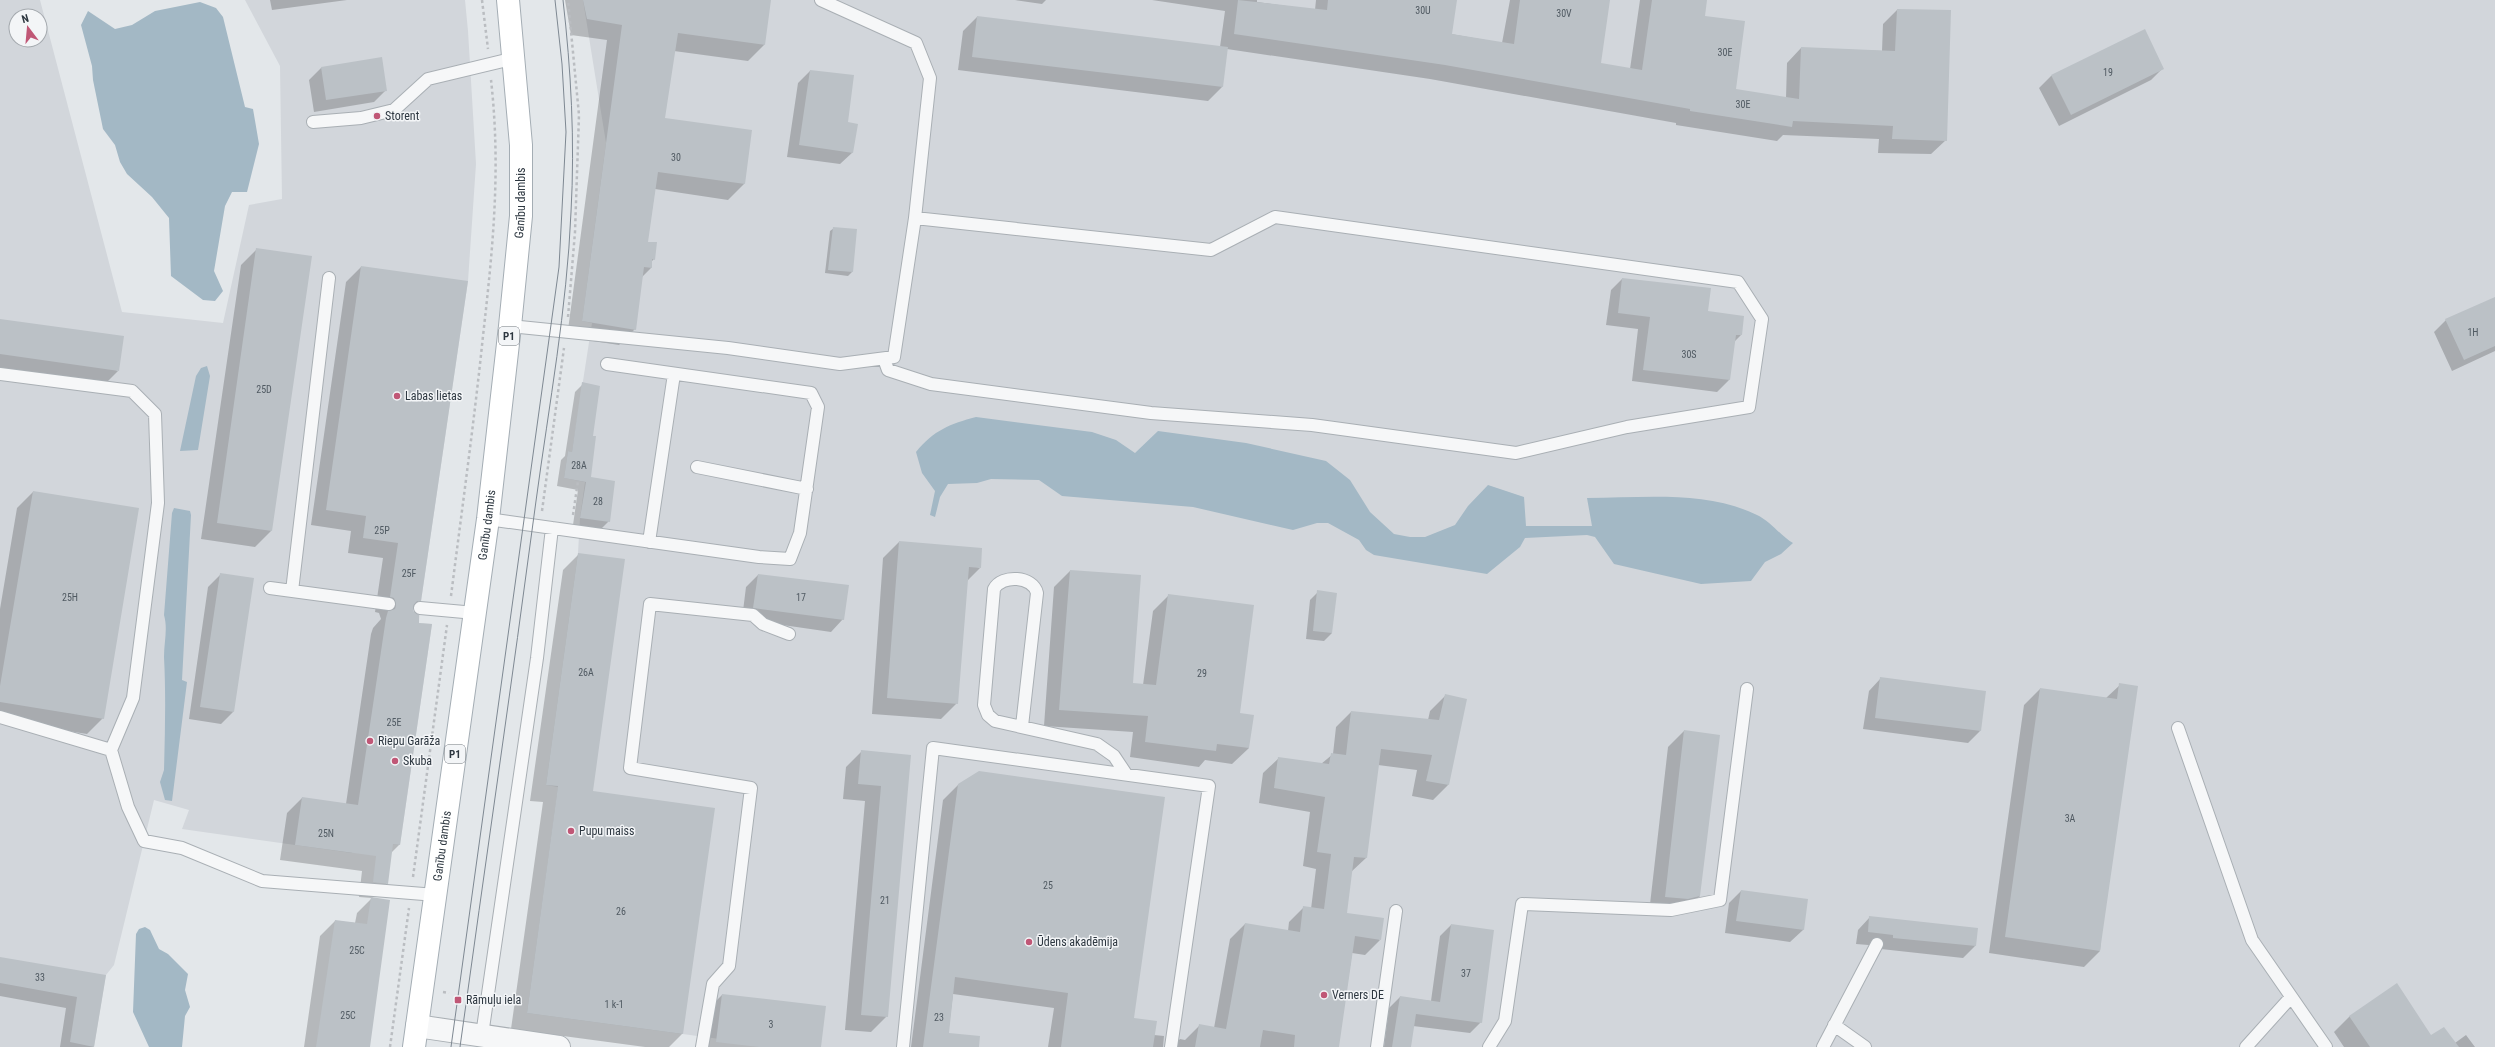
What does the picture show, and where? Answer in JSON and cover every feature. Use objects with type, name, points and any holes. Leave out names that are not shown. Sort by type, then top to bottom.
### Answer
[{"type":"main road","name":"Ganību dambis","points":[[414,1047],[488,519],[521,216],[521,145],[515,58],[508,0]]},
{"type":"street","points":[[417,1026],[485,1039],[559,1047]]},
{"type":"lane","points":[[510,326],[566,333],[728,348],[840,364],[894,357],[915,218],[930,78],[916,43],[821,0]]},
{"type":"lane","points":[[313,122],[361,118],[394,110],[428,79],[515,58]]},
{"type":"lane","points":[[884,359],[888,370],[931,384],[1151,413],[1312,425],[1516,453],[1627,427],[1750,407],[1762,319],[1738,282],[1275,217],[1211,250],[915,218]]},
{"type":"lane","points":[[292,591],[329,278]]},
{"type":"lane","points":[[488,519],[540,525],[570,531],[759,557],[790,558],[800,534],[818,407],[811,393],[607,364]]},
{"type":"lane","points":[[0,374],[132,391],[155,414],[158,503],[133,698],[111,750],[128,807],[144,841],[182,848],[262,881],[436,895]]},
{"type":"lane","points":[[649,542],[674,374]]},
{"type":"lane","points":[[697,467],[807,489]]},
{"type":"lane","points":[[485,1039],[537,658],[552,528]]},
{"type":"lane","points":[[1022,726],[1037,593],[1035,586],[1029,581],[1005,579],[997,583],[994,589],[984,705],[988,714],[996,721],[1097,744],[1114,756],[1126,774]]},
{"type":"lane","points":[[270,588],[389,604]]},
{"type":"lane","points":[[702,1047],[713,984],[729,966],[751,788],[630,768],[650,604],[753,615],[763,624],[789,634]]},
{"type":"lane","points":[[420,608],[475,613]]},
{"type":"lane","points":[[1489,1047],[1505,1021],[1522,904],[1671,910],[1720,900],[1747,689]]},
{"type":"lane","points":[[0,717],[111,750]]},
{"type":"lane","points":[[2178,728],[2252,940],[2326,1047]]},
{"type":"lane","points":[[904,1047],[933,748],[1209,786],[1171,1047]]},
{"type":"lane","points":[[1377,1047],[1396,911]]},
{"type":"lane","points":[[1823,1047],[1877,944]]},
{"type":"lane","points":[[2246,1047],[2291,997]]},
{"type":"lane","points":[[1834,1025],[1865,1047]]},
{"type":"path","points":[[390,1047],[475,413],[494,238],[497,185],[490,63],[482,0]]},
{"type":"path","points":[[540,525],[566,333],[579,163],[578,100],[568,0]]},
{"type":"path","points":[[570,531],[578,481]]},
{"type":"shaded area","points":[[0,0],[40,0],[42,8],[8,8],[8,48],[48,48],[48,30],[122,312],[223,323],[249,205],[282,199],[280,66],[245,0],[465,0],[476,164],[468,281],[420,608],[419,623],[432,624],[400,845],[354,839],[352,853],[182,829],[189,810],[154,800],[114,965],[106,975],[94,1047],[0,1047]]},
{"type":"shaded area","points":[[583,0],[2495,0],[2495,1047],[779,1047],[527,1013],[558,787],[546,785],[578,553],[580,518],[585,482],[564,478],[568,451],[572,452],[592,323],[582,321],[606,143]]},
{"type":"water","points":[[200,2],[216,8],[223,17],[245,107],[253,109],[259,144],[247,192],[232,192],[225,206],[214,271],[223,291],[215,301],[203,300],[171,276],[169,218],[152,197],[127,174],[120,162],[115,145],[103,129],[93,80],[92,66],[81,25],[88,11],[115,29],[132,25],[155,11]]},
{"type":"water","points":[[207,366],[210,376],[198,450],[180,451],[196,376],[201,368]]},
{"type":"water","points":[[976,417],[1092,432],[1116,440],[1135,453],[1158,431],[1246,443],[1326,461],[1350,480],[1370,512],[1394,534],[1410,537],[1425,537],[1455,525],[1468,506],[1488,485],[1524,497],[1526,526],[1592,526],[1587,498],[1674,497],[1717,502],[1737,507],[1762,518],[1793,543],[1781,554],[1765,562],[1751,581],[1701,584],[1614,564],[1595,537],[1587,535],[1525,538],[1520,547],[1487,574],[1374,555],[1366,550],[1359,540],[1328,523],[1317,523],[1293,530],[1193,507],[1062,496],[1039,480],[991,479],[977,483],[948,484],[940,497],[935,517],[930,515],[935,491],[922,473],[916,452],[936,433],[950,425]]},
{"type":"water","points":[[174,508],[190,511],[191,515],[182,680],[187,682],[172,801],[165,800],[160,782],[164,770],[164,657],[166,630],[164,615],[172,513]]},
{"type":"water","points":[[145,927],[150,930],[159,949],[168,954],[188,974],[185,990],[190,1007],[185,1016],[182,1047],[149,1047],[133,1012],[136,934],[139,929]]},
{"type":"building","points":[[583,0],[771,0],[765,45],[678,33],[665,118],[752,130],[745,184],[658,172],[648,242],[657,242],[655,260],[652,259],[652,268],[644,267],[636,330],[582,321],[622,25],[587,19]]},
{"type":"building","points":[[1238,0],[1327,10],[1328,0],[1457,0],[1452,34],[1514,44],[1520,0],[1610,0],[1601,63],[1642,70],[1652,0],[1707,0],[1705,16],[1745,21],[1736,89],[1799,99],[1801,47],[1895,51],[1897,9],[1951,10],[1947,141],[1892,139],[1893,126],[1793,121],[1792,127],[1690,111],[1690,109],[1445,65],[1234,34]]},
{"type":"building","points":[[977,16],[1228,47],[1223,87],[972,57]]},
{"type":"building","points":[[2145,29],[2164,69],[2071,115],[2051,75]]},
{"type":"building","points":[[382,57],[387,91],[326,100],[321,67]]},
{"type":"building","points":[[810,70],[854,75],[848,122],[858,124],[853,153],[799,145]]},
{"type":"building","points":[[833,227],[857,229],[853,272],[828,270]]},
{"type":"building","points":[[256,248],[312,256],[272,531],[217,523]]},
{"type":"building","points":[[361,266],[468,281],[421,601],[417,601],[413,607],[413,611],[419,615],[419,623],[432,624],[400,845],[393,844],[388,884],[373,882],[376,856],[295,845],[302,797],[358,805],[386,618],[388,611],[395,609],[396,605],[394,598],[390,597],[398,543],[363,538],[366,516],[326,510]]},
{"type":"building","points":[[1622,278],[1711,288],[1708,311],[1744,316],[1742,335],[1736,335],[1730,380],[1643,370],[1650,317],[1618,313]]},
{"type":"building","points":[[2495,297],[2495,346],[2464,360],[2445,319]]},
{"type":"building","points":[[0,319],[124,336],[119,371],[0,354]]},
{"type":"building","points":[[582,382],[600,386],[593,436],[596,436],[591,477],[615,481],[610,522],[580,518],[586,482],[564,478],[568,451],[572,452]]},
{"type":"building","points":[[33,491],[139,508],[104,719],[0,702],[0,686]]},
{"type":"building","points":[[899,541],[982,548],[981,568],[969,567],[958,704],[887,698]]},
{"type":"building","points":[[578,553],[625,559],[593,791],[715,808],[683,1034],[527,1013],[558,786],[546,785]]},
{"type":"building","points":[[1070,570],[1141,575],[1133,683],[1156,685],[1168,594],[1254,605],[1240,713],[1254,715],[1249,748],[1217,744],[1216,751],[1145,742],[1148,716],[1059,710]]},
{"type":"building","points":[[220,573],[254,578],[234,712],[200,707]]},
{"type":"building","points":[[758,574],[849,585],[844,620],[753,608]]},
{"type":"building","points":[[1317,590],[1337,593],[1332,633],[1313,631]]},
{"type":"building","points":[[1880,677],[1986,691],[1981,731],[1875,718]]},
{"type":"building","points":[[2119,683],[2138,686],[2100,951],[2005,937],[2040,688],[2117,699]]},
{"type":"building","points":[[1445,694],[1467,699],[1449,785],[1426,781],[1432,755],[1381,749],[1367,858],[1354,857],[1347,913],[1384,918],[1381,940],[1355,936],[1339,1047],[1294,1047],[1295,1035],[1263,1030],[1260,1047],[1195,1047],[1199,1024],[1226,1029],[1245,923],[1300,932],[1303,906],[1324,909],[1331,854],[1317,852],[1325,797],[1274,788],[1278,757],[1329,764],[1331,753],[1346,755],[1351,711],[1439,720]]},
{"type":"building","points":[[1684,730],[1720,735],[1700,896],[1688,899],[1665,897]]},
{"type":"building","points":[[861,750],[911,755],[888,1017],[861,1015],[881,786],[858,784]]},
{"type":"building","points":[[979,771],[1165,797],[1134,1018],[1157,1021],[1153,1047],[1061,1047],[1068,993],[955,977],[949,1033],[980,1036],[979,1047],[923,1047],[958,784]]},
{"type":"building","points":[[1741,890],[1808,899],[1804,930],[1736,921]]},
{"type":"building","points":[[371,897],[390,900],[370,1047],[316,1047],[335,920],[367,924]]},
{"type":"building","points":[[1869,916],[1978,928],[1976,946],[1893,938],[1893,935],[1868,932]]},
{"type":"building","points":[[1451,924],[1494,930],[1482,1023],[1416,1014],[1411,1047],[1392,1047],[1400,996],[1440,1002]]},
{"type":"building","points":[[0,957],[106,975],[94,1047],[70,1042],[77,997],[0,983]]},
{"type":"building","points":[[2397,983],[2431,1035],[2444,1027],[2459,1047],[2370,1047],[2349,1016]]},
{"type":"building","points":[[722,994],[826,1006],[821,1047],[759,1047],[716,1042]]},
{"type":"tram line","points":[[451,1047],[559,267],[566,132],[562,64],[555,0]]},
{"type":"tram line","points":[[460,1047],[566,284],[573,159],[570,79],[563,0]]},
{"type":"place","name":"Storent","points":[[377,116]]},
{"type":"place","name":"Labas lietas","points":[[397,396]]},
{"type":"place","name":"Riepu Garāža","points":[[370,741]]},
{"type":"place","name":"Skuba","points":[[395,761]]},
{"type":"place","name":"Pupu maiss","points":[[571,831]]},
{"type":"place","name":"Ūdens akadēmija","points":[[1029,942]]},
{"type":"place","name":"Verners DE","points":[[1324,995]]},
{"type":"place","name":"Rāmuļu iela","points":[[458,1000]]}]
